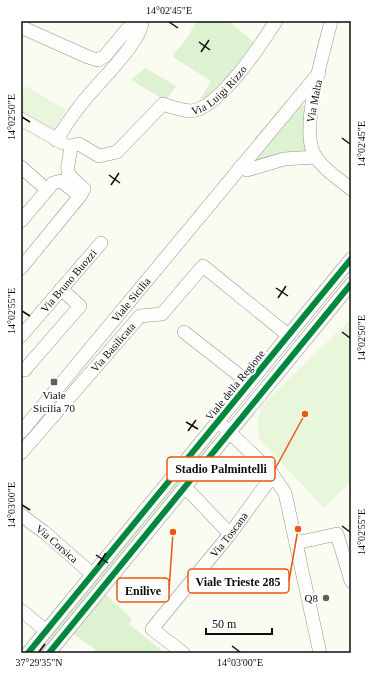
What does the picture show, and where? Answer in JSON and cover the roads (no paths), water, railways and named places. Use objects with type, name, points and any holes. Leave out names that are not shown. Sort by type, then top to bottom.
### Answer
[{"type":"street","points":[[21,27],[98,60],[105,56],[134,21]]},
{"type":"street","points":[[56,140],[79,106],[128,50],[140,32],[142,21]]},
{"type":"street","name":"Via Luigi Rizzo","points":[[71,146],[79,144],[99,156],[108,155],[117,152],[163,104],[191,111],[206,104],[226,89],[258,49],[276,21]]},
{"type":"street","name":"Via Malta","points":[[331,21],[311,109],[308,133],[312,150],[316,157],[351,189]]},
{"type":"street","name":"Viale Sicilia","points":[[21,432],[319,73]]},
{"type":"street","points":[[21,119],[56,140],[71,146],[67,167],[68,175],[84,189],[80,196],[21,268]]},
{"type":"street","points":[[240,167],[247,170],[284,159],[316,157]]},
{"type":"street","points":[[21,167],[47,190]]},
{"type":"street","points":[[21,221],[53,183],[61,181],[80,196]]},
{"type":"street","name":"Via Bruno Buozzi","points":[[21,336],[101,243]]},
{"type":"street","name":"Viale della Regione","points":[[28,653],[351,259]]},
{"type":"street","name":"Via Basilicata","points":[[21,453],[140,316],[162,314],[203,266],[288,335]]},
{"type":"street","points":[[49,653],[351,284]]},
{"type":"street","points":[[23,369],[80,306],[61,290]]},
{"type":"street","points":[[309,310],[322,320]]},
{"type":"street","points":[[184,332],[249,383]]},
{"type":"street","points":[[218,422],[273,475],[285,493],[320,653]]},
{"type":"street","points":[[207,434],[220,444]]},
{"type":"street","name":"Via Toscana","points":[[183,653],[152,629],[230,534],[273,475]]},
{"type":"street","points":[[185,486],[230,534]]},
{"type":"street","name":"Via Corsica","points":[[21,515],[44,532],[92,574]]},
{"type":"street","points":[[296,543],[338,534],[351,581]]},
{"type":"street","points":[[21,610],[46,631]]},
{"type":"place","name":"Viale Sicilia 70","points":[[54,382]]},
{"type":"place","name":"Stadio Palmintelli","points":[[305,414]]},
{"type":"place","name":"Viale Trieste 285","points":[[298,529]]},
{"type":"place","name":"Enilive","points":[[173,532]]},
{"type":"place","name":"Q8","points":[[326,598]]}]
